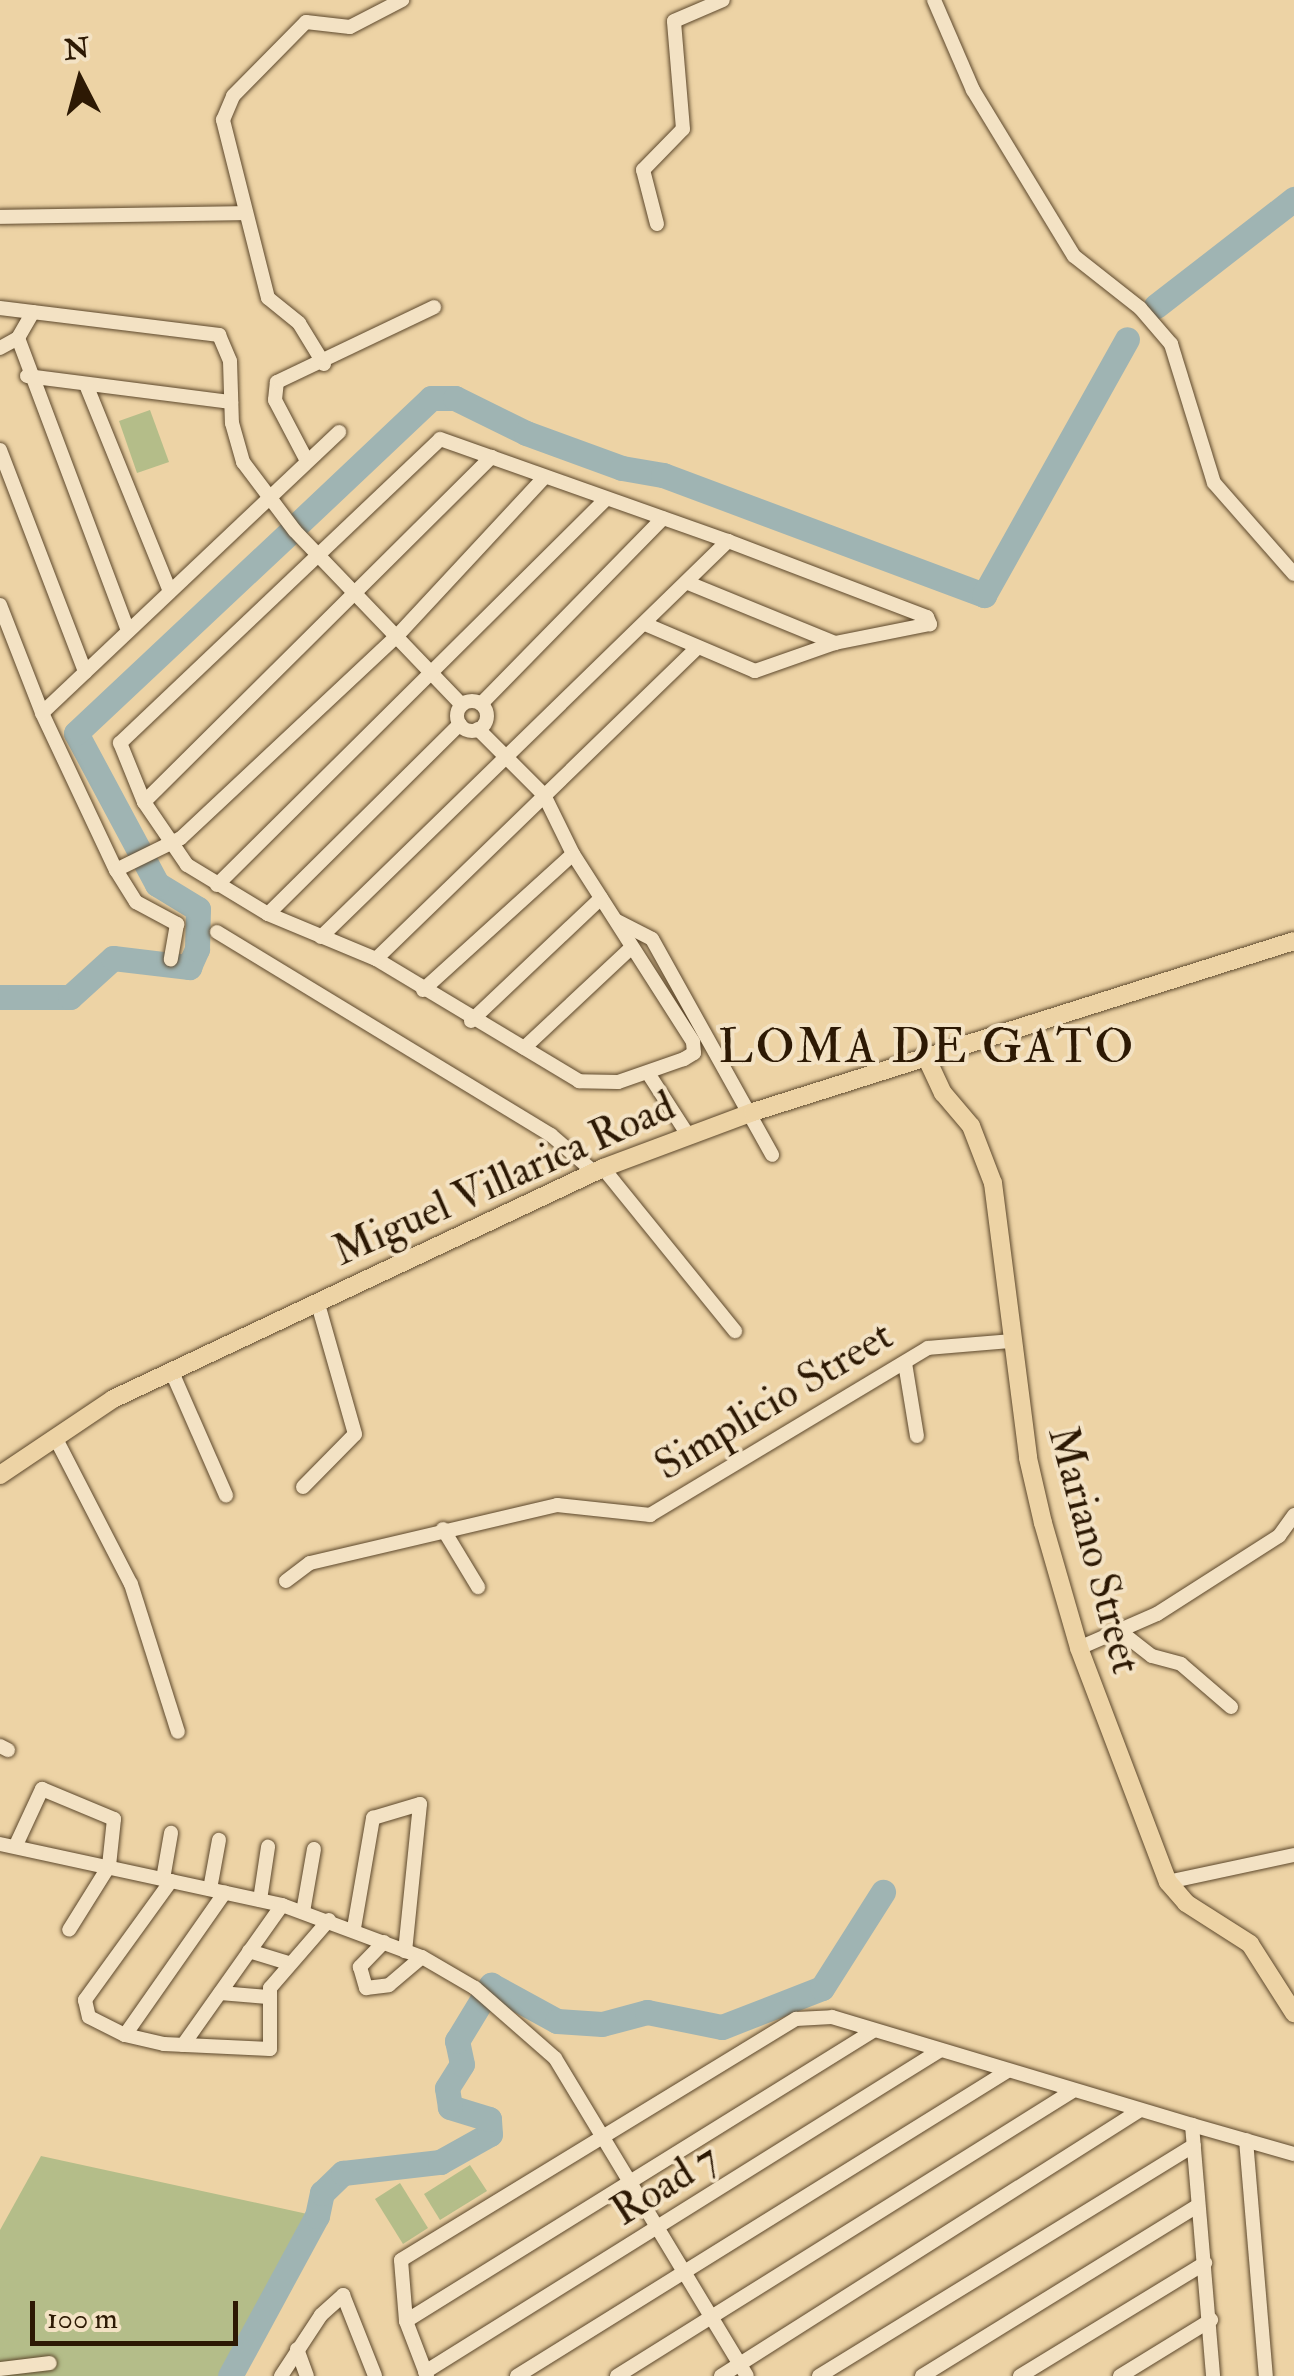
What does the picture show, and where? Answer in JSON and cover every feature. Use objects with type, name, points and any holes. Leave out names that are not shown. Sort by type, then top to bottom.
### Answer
[{"type":"main road","name":"Miguel Villarica Road","points":[[0,1475],[171,1370],[599,1170],[753,1112],[1294,941]]},
{"type":"main road","name":"Mariano Street","points":[[927,1059],[943,1093],[971,1126],[993,1183],[1028,1458],[1078,1648],[1168,1882],[1186,1904],[1250,1944],[1294,2012]]},
{"type":"street","points":[[324,364],[298,323],[268,298],[223,120],[233,96],[313,18],[350,27],[402,0]]},
{"type":"street","points":[[658,224],[643,170],[683,128],[674,22],[723,0]]},
{"type":"street","points":[[934,0],[973,90],[1074,256],[1140,308],[1172,344],[1214,483],[1294,574]]},
{"type":"street","points":[[0,217],[245,213]]},
{"type":"street","points":[[306,462],[274,391],[277,382],[324,364],[434,307]]},
{"type":"street","points":[[0,308],[219,335],[230,361],[231,402],[244,462],[317,554],[462,705],[480,704],[663,518]]},
{"type":"street","points":[[0,348],[18,338],[33,312]]},
{"type":"street","points":[[18,338],[27,376],[128,631]]},
{"type":"street","points":[[27,376],[87,387],[231,402]]},
{"type":"street","points":[[87,387],[170,591]]},
{"type":"street","points":[[42,713],[339,432]]},
{"type":"street","points":[[460,724],[478,729],[544,795],[573,854],[694,1042],[694,1052],[648,1073],[596,1086],[471,1021],[376,959],[268,914],[187,865],[144,802],[120,743],[440,439],[728,541],[926,617],[930,624],[835,642],[755,671],[645,624]]},
{"type":"street","points":[[0,450],[85,672]]},
{"type":"street","points":[[144,802],[359,595],[492,457]]},
{"type":"street","points":[[116,870],[170,844],[396,637],[544,478]]},
{"type":"street","points":[[217,885],[432,676],[605,500]]},
{"type":"street","points":[[321,937],[728,541]]},
{"type":"street","points":[[688,583],[835,642]]},
{"type":"street","points":[[0,605],[42,713],[116,870],[136,902],[177,924],[172,959]]},
{"type":"street","points":[[376,959],[696,649]]},
{"type":"street","points":[[478,729],[487,717],[480,704]]},
{"type":"street","points":[[268,914],[460,724],[462,705]]},
{"type":"street","points":[[423,990],[573,854]]},
{"type":"street","points":[[471,1021],[601,898]]},
{"type":"street","points":[[617,921],[652,939],[753,1112],[772,1155]]},
{"type":"street","points":[[217,932],[551,1135],[599,1170],[735,1331]]},
{"type":"street","points":[[524,1048],[631,948]]},
{"type":"street","points":[[648,1073],[688,1134]]},
{"type":"street","points":[[303,1487],[355,1434],[316,1301]]},
{"type":"street","name":"Simplicio Street","points":[[286,1581],[310,1564],[557,1504],[650,1515],[928,1348],[1012,1342]]},
{"type":"street","points":[[904,1363],[917,1436]]},
{"type":"street","points":[[171,1370],[226,1495]]},
{"type":"street","points":[[56,1438],[131,1584],[178,1732]]},
{"type":"street","points":[[1078,1648],[1121,1632],[1279,1536],[1294,1516]]},
{"type":"street","points":[[443,1529],[478,1587]]},
{"type":"street","points":[[1121,1632],[1152,1656],[1181,1664],[1231,1707]]},
{"type":"street","points":[[16,1845],[45,1789],[111,1814],[116,1827],[109,1866],[68,1930]]},
{"type":"street","points":[[354,1928],[373,1818],[420,1804],[406,1951]]},
{"type":"street","points":[[171,1833],[167,1880],[85,2000],[89,2017],[125,2035],[183,2045],[270,2049],[268,1997],[288,1963],[328,1920]]},
{"type":"street","points":[[125,2035],[218,1891],[220,1840]]},
{"type":"street","points":[[0,1844],[282,1904],[354,1928],[422,1957],[474,1988],[554,2058],[743,2370]]},
{"type":"street","points":[[260,1900],[268,1846]]},
{"type":"street","points":[[303,1912],[314,1849]]},
{"type":"street","points":[[1168,1882],[1294,1855]]},
{"type":"street","points":[[183,2045],[282,1904]]},
{"type":"street","points":[[384,1942],[360,1967],[366,1988],[388,1985],[422,1957]]},
{"type":"street","points":[[249,1952],[288,1963]]},
{"type":"street","points":[[220,1994],[268,1997]]},
{"type":"street","points":[[426,2374],[406,2322],[401,2260],[796,2020],[832,2017],[1071,2092],[1294,2154]]},
{"type":"street","points":[[406,2322],[873,2031]]},
{"type":"street","name":"Road 7","points":[[426,2374],[660,2231],[939,2051]]},
{"type":"street","points":[[517,2376],[1006,2072]]},
{"type":"street","points":[[617,2376],[1071,2092]]},
{"type":"street","points":[[721,2376],[743,2370],[1138,2111]]},
{"type":"street","points":[[1192,2125],[1213,2376]]},
{"type":"street","points":[[1246,2140],[1266,2376]]},
{"type":"street","points":[[820,2376],[1194,2144]]},
{"type":"street","points":[[922,2376],[1198,2206]]},
{"type":"street","points":[[1020,2376],[1204,2263]]},
{"type":"street","points":[[281,2376],[297,2349],[344,2296],[375,2376]]},
{"type":"street","points":[[1120,2376],[1211,2320]]},
{"type":"street","points":[[297,2349],[307,2376]]},
{"type":"street","points":[[0,2369],[50,2363]]},
{"type":"green space","points":[[150,410],[169,462],[137,473],[119,421]]},
{"type":"green space","points":[[41,2156],[312,2215],[225,2376],[0,2376],[0,2230]]},
{"type":"green space","points":[[470,2165],[487,2191],[440,2220],[424,2194]]},
{"type":"green space","points":[[400,2183],[428,2228],[403,2244],[375,2199]]},
{"type":"waterway","points":[[1156,306],[1294,199]]},
{"type":"waterway","points":[[300,522],[431,398],[455,398],[526,433],[622,468],[663,475],[984,595],[1127,339]]},
{"type":"waterway","points":[[0,997],[70,997],[113,958],[189,967],[197,949],[198,909],[157,884],[76,733],[288,534]]},
{"type":"waterway","points":[[230,2376],[317,2216],[322,2193],[343,2173],[440,2162],[490,2134],[489,2119],[450,2107],[447,2088],[462,2064],[457,2041],[491,1985],[557,2021],[602,2024],[647,2012],[722,2027],[822,1988],[883,1892]]},
{"type":"district","name":"LOMA DE GATO","points":[[927,1048]]}]
